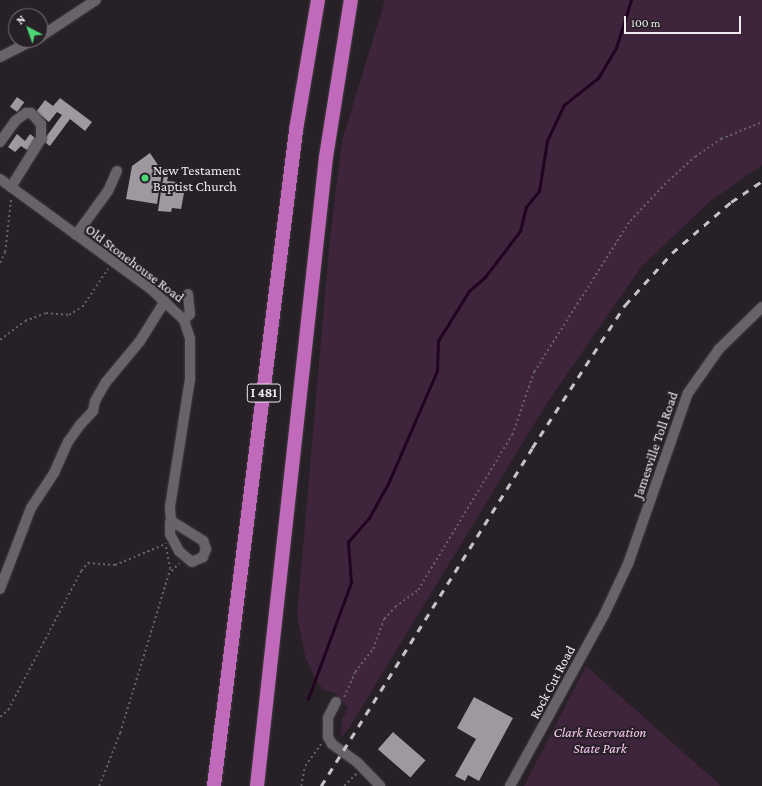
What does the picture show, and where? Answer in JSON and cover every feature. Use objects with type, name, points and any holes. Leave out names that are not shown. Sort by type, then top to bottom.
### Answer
[{"type":"highway","name":"I 481","points":[[214,786],[296,130],[318,0]]},
{"type":"highway","name":"I 481","points":[[257,786],[326,157],[350,0]]},
{"type":"street","points":[[48,32],[96,0]]},
{"type":"street","points":[[0,57],[18,48]]},
{"type":"street","points":[[0,142],[15,121],[26,113],[31,113],[42,124],[41,139],[13,189]]},
{"type":"street","points":[[76,235],[108,191],[117,171]]},
{"type":"street","name":"Old Stonehouse Road","points":[[0,179],[165,301],[184,320],[190,339],[190,378],[170,507],[171,521],[167,541]]},
{"type":"street","points":[[184,320],[190,314],[188,294]]},
{"type":"street","points":[[0,589],[31,508],[54,473],[68,442],[80,425],[93,411],[95,401],[106,382],[140,341],[165,301]]},
{"type":"street","name":"Jamesville Toll Road","points":[[616,589],[628,564],[688,393],[719,349],[762,307]]},
{"type":"street","points":[[167,541],[186,558],[197,561],[202,557],[206,549],[202,541],[171,521]]},
{"type":"street","name":"Rock Cut Road","points":[[510,786],[616,589]]},
{"type":"street","points":[[336,702],[328,718],[326,730],[332,744],[363,768],[380,786]]},
{"type":"path","points":[[336,702],[346,696],[355,672],[373,649],[384,619],[395,607],[418,590],[512,435],[534,372],[630,221],[668,181],[695,157],[721,139],[762,122]]},
{"type":"path","points":[[0,263],[6,252],[10,202],[13,189]]},
{"type":"path","points":[[0,340],[25,321],[46,313],[69,315],[82,308],[112,262]]},
{"type":"path","points":[[0,717],[8,710],[81,571],[88,563],[115,564],[167,541],[170,559],[168,575],[120,733],[99,786]]},
{"type":"path","points":[[168,575],[186,558]]},
{"type":"path","points":[[301,786],[305,766],[319,748],[326,730]]},
{"type":"path","points":[[344,786],[348,779],[363,768]]},
{"type":"green space","points":[[385,0],[762,0],[762,165],[709,202],[641,267],[547,403],[349,728],[341,737],[342,719],[348,708],[335,693],[323,690],[312,672],[306,659],[297,616],[330,238],[342,141]]},
{"type":"green space","name":"Clark Reservation State Park","points":[[586,666],[719,784],[720,786],[524,786]]},
{"type":"building","points":[[17,97],[24,102],[17,112],[10,107]]},
{"type":"building","points":[[60,98],[92,122],[85,131],[70,119],[50,146],[43,141],[62,115],[57,112],[49,122],[36,112],[45,100],[53,106]]},
{"type":"building","points":[[17,134],[25,141],[30,134],[38,140],[30,152],[21,146],[15,152],[8,147]]},
{"type":"building","name":"New Testament Baptist Church","points":[[150,153],[162,171],[160,185],[162,185],[164,176],[168,177],[167,181],[177,182],[175,192],[184,193],[181,209],[172,208],[171,212],[158,211],[161,191],[159,191],[157,204],[126,199],[132,166]]},
{"type":"building","points":[[474,697],[513,718],[479,781],[468,775],[465,781],[455,776],[476,739],[457,728]]},
{"type":"building","points":[[393,732],[425,760],[410,778],[378,749]]},
{"type":"waterway","points":[[308,699],[351,583],[348,542],[369,518],[387,486],[437,371],[438,341],[469,291],[485,277],[520,231],[526,207],[539,191],[547,141],[564,105],[598,78],[616,48],[631,0]]},
{"type":"railway","points":[[321,786],[532,448],[625,305],[672,253],[731,202],[762,181]]},
{"type":"place","name":"New Testament Baptist Church","points":[[145,178]]}]
